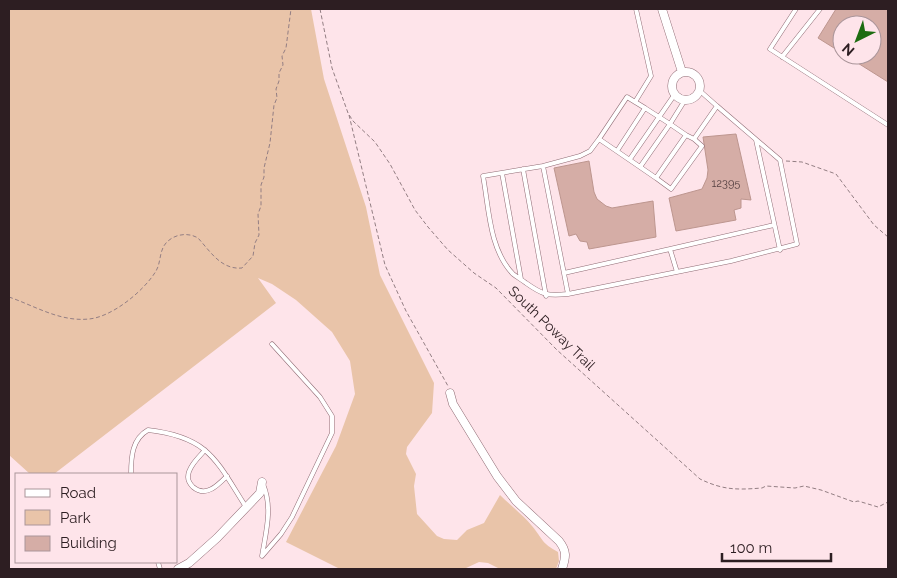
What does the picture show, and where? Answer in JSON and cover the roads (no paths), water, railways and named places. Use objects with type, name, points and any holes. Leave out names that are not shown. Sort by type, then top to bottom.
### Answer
[{"type":"street","points":[[662,9],[682,72]]},
{"type":"street","points":[[682,72],[691,72],[698,78],[701,87],[694,98],[685,100],[675,94],[673,90],[673,81],[682,72]]},
{"type":"street","points":[[449,390],[453,404],[497,476],[516,501],[559,541],[566,552],[562,569]]},
{"type":"street","points":[[178,569],[189,563],[217,538],[260,493],[262,482]]},
{"type":"lane","points":[[635,102],[651,76],[636,9]]},
{"type":"lane","points":[[796,9],[770,49],[888,125]]},
{"type":"lane","points":[[782,57],[820,9]]},
{"type":"lane","points":[[599,139],[672,189],[702,146],[627,97],[590,151],[580,156],[543,166],[483,176],[494,239],[502,258],[513,274],[546,296],[568,294],[676,272],[780,250],[797,244],[780,160],[700,91]]},
{"type":"lane","points":[[630,159],[675,94]]},
{"type":"lane","points":[[640,167],[685,100]]},
{"type":"lane","points":[[694,139],[716,106]]},
{"type":"lane","points":[[617,151],[645,108]]},
{"type":"lane","points":[[656,178],[686,135]]},
{"type":"lane","points":[[756,140],[780,250]]},
{"type":"lane","points":[[543,166],[568,294]]},
{"type":"lane","points":[[523,169],[546,296]]},
{"type":"lane","points":[[502,173],[521,279]]},
{"type":"lane","points":[[564,274],[774,226]]},
{"type":"lane","points":[[670,249],[676,272]]},
{"type":"lane","points":[[262,482],[268,496],[269,510],[262,556],[281,534],[292,517],[332,433],[332,416],[320,397],[272,344]]},
{"type":"lane","points":[[131,473],[131,462],[135,444],[141,434],[148,430],[185,438],[214,457],[246,507]]},
{"type":"lane","points":[[205,450],[191,468],[188,476],[190,484],[197,490],[205,491],[213,488],[227,476]]}]
